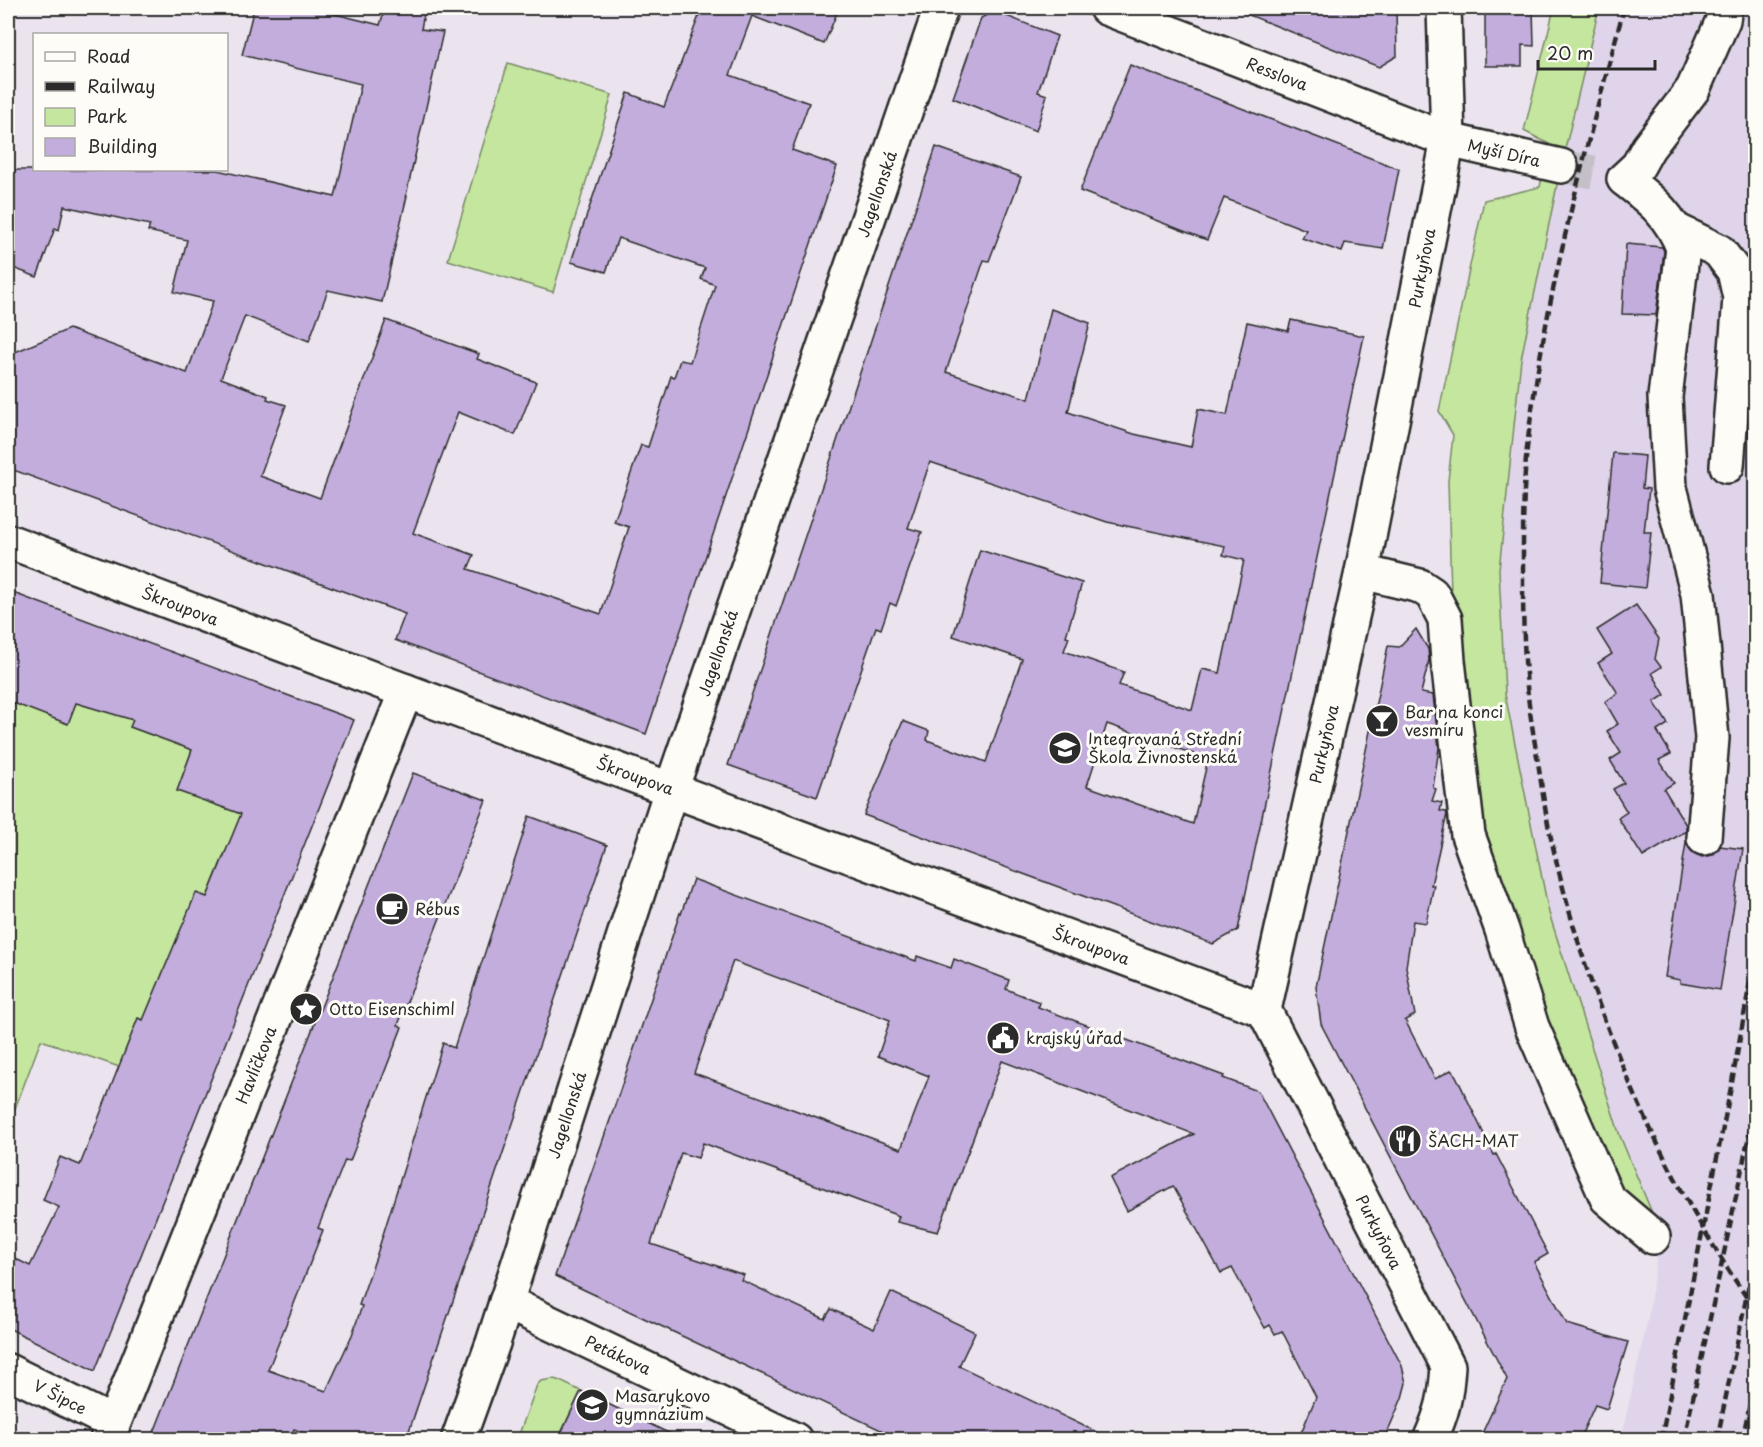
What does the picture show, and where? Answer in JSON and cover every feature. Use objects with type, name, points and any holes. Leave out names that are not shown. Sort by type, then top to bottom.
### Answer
[{"type":"street","name":"Jagellonská","points":[[458,1440],[506,1302],[671,790],[941,8]]},
{"type":"street","name":"Resslova","points":[[1106,8],[1448,140]]},
{"type":"street","name":"Purkyňova","points":[[1430,1440],[1446,1394],[1448,1366],[1264,1010],[1362,572],[1448,140],[1444,8]]},
{"type":"street","points":[[1614,176],[1638,166],[1648,148],[1693,89],[1723,20],[1725,8]]},
{"type":"street","name":"Myší Díra","points":[[1448,140],[1561,166]]},
{"type":"street","points":[[1614,176],[1674,197]]},
{"type":"street","points":[[1614,176],[1655,203],[1676,230],[1683,248],[1665,397],[1670,488],[1698,594],[1712,738],[1704,838]]},
{"type":"street","points":[[1676,230],[1719,251],[1734,271],[1740,298],[1727,466]]},
{"type":"street","name":"Škroupova","points":[[8,541],[1264,1010]]},
{"type":"street","points":[[1362,572],[1420,586],[1432,594],[1445,619],[1468,835],[1502,930],[1532,1027],[1607,1198],[1653,1237]]},
{"type":"street","name":"Havlíčkova","points":[[110,1431],[406,691]]},
{"type":"street","name":"Petákova","points":[[506,1302],[795,1440]]},
{"type":"street","name":"V Šipce","points":[[8,1371],[110,1431]]},
{"type":"shaded area","points":[[1599,8],[1755,8],[1755,1439],[1621,1439],[1648,1318],[1660,1232],[1620,1136],[1549,913],[1505,694],[1499,570],[1521,359],[1561,166]]},
{"type":"green space","points":[[1554,8],[1599,8],[1561,166],[1521,359],[1499,570],[1505,694],[1549,913],[1620,1136],[1660,1232],[1615,1195],[1536,1018],[1481,831],[1451,596],[1448,481],[1453,435],[1439,411],[1484,200],[1540,187],[1549,144],[1524,131]]},
{"type":"green space","points":[[508,63],[612,95],[553,292],[448,260]]},
{"type":"green space","points":[[11,674],[133,720],[131,727],[163,739],[187,740],[192,750],[177,791],[249,813],[224,854],[207,897],[196,893],[131,1071],[41,1040],[8,1127],[8,682]]},
{"type":"green space","points":[[553,1379],[581,1391],[558,1439],[517,1440],[537,1385],[541,1381]]},
{"type":"building","points":[[254,8],[311,8],[380,25],[385,8],[425,8],[421,29],[443,32],[382,302],[328,290],[309,341],[245,316],[221,378],[286,405],[260,476],[320,498],[386,320],[479,354],[477,359],[536,382],[515,435],[458,412],[413,533],[474,555],[468,569],[601,614],[629,527],[614,522],[641,445],[648,447],[671,376],[674,377],[680,360],[690,362],[715,285],[701,279],[705,268],[618,238],[606,272],[571,262],[628,93],[664,107],[702,8],[839,8],[824,44],[752,16],[730,75],[809,103],[792,150],[837,166],[646,734],[395,640],[405,614],[8,468],[8,355],[69,329],[187,373],[213,301],[174,292],[187,240],[148,231],[150,225],[64,206],[59,230],[55,228],[37,277],[8,266],[8,170],[221,171],[335,197],[361,84],[242,55]]},
{"type":"building","points":[[1235,8],[1396,8],[1397,56],[1379,67]]},
{"type":"building","points":[[1485,8],[1533,8],[1534,46],[1522,45],[1522,66],[1485,66]]},
{"type":"building","points":[[994,11],[1057,36],[1038,92],[1047,95],[1036,131],[953,98],[981,18]]},
{"type":"building","points":[[1130,65],[1399,169],[1383,249],[1345,243],[1342,252],[1302,238],[1306,230],[1224,198],[1207,240],[1080,191]]},
{"type":"building","points":[[936,147],[1021,177],[989,261],[984,260],[946,372],[1029,399],[1051,309],[1090,323],[1068,412],[1134,434],[1191,447],[1198,409],[1227,415],[1247,322],[1288,331],[1291,320],[1364,336],[1238,930],[1213,944],[864,815],[903,721],[929,731],[927,740],[986,762],[1022,659],[953,636],[980,550],[1082,583],[1066,636],[1069,637],[1064,651],[1124,672],[1119,685],[1192,710],[1202,669],[1220,673],[1244,560],[1223,555],[1225,546],[1107,522],[930,462],[908,528],[922,532],[896,606],[890,603],[881,629],[876,627],[817,797],[728,765]],"holes":[[[1107,724],[1208,759],[1193,824],[1087,786]]]},
{"type":"building","points":[[1626,244],[1662,247],[1664,251],[1656,315],[1622,314]]},
{"type":"building","points":[[1613,453],[1645,456],[1642,488],[1649,489],[1644,532],[1651,532],[1645,588],[1600,583]]},
{"type":"building","points":[[8,591],[354,720],[95,1371],[8,1328],[8,1255],[30,1266],[59,1207],[43,1200],[60,1157],[80,1165],[138,1018],[143,1020],[196,893],[207,897],[241,814],[177,791],[192,750],[130,727],[133,720],[76,703],[68,724],[8,701]]},
{"type":"building","points":[[1636,605],[1659,639],[1655,659],[1661,667],[1652,673],[1665,695],[1654,702],[1668,724],[1657,731],[1671,754],[1659,760],[1674,783],[1664,789],[1686,825],[1686,831],[1643,857],[1618,818],[1627,812],[1613,789],[1624,783],[1610,760],[1621,753],[1607,731],[1618,724],[1605,702],[1618,693],[1598,663],[1612,654],[1597,630]]},
{"type":"building","points":[[1416,629],[1428,649],[1429,660],[1421,693],[1433,695],[1439,748],[1433,788],[1436,789],[1432,801],[1442,803],[1440,811],[1447,814],[1431,885],[1434,885],[1426,923],[1413,921],[1406,967],[1415,1015],[1405,1020],[1435,1079],[1451,1070],[1456,1076],[1494,1155],[1496,1154],[1548,1254],[1534,1262],[1567,1324],[1628,1342],[1607,1409],[1595,1405],[1579,1440],[1479,1440],[1507,1379],[1321,1024],[1316,987],[1388,646],[1399,647]]},
{"type":"building","points":[[413,773],[486,800],[398,1025],[402,1027],[350,1161],[345,1160],[318,1228],[323,1230],[268,1370],[326,1391],[352,1335],[362,1306],[359,1305],[443,1043],[454,1048],[529,816],[607,845],[406,1440],[322,1440],[294,1429],[290,1440],[151,1440]]},
{"type":"building","points":[[1686,843],[1693,853],[1702,857],[1713,855],[1720,846],[1743,849],[1720,990],[1680,983],[1680,980],[1665,977]]},
{"type":"building","points":[[693,879],[916,961],[917,956],[951,968],[954,959],[1009,980],[1006,989],[1039,1002],[1038,1007],[1224,1076],[1223,1078],[1258,1091],[1402,1366],[1406,1383],[1384,1440],[1298,1440],[1316,1397],[1282,1331],[1275,1334],[1270,1325],[1265,1328],[1232,1268],[1221,1273],[1173,1186],[1127,1211],[1110,1178],[1194,1134],[1002,1061],[938,1232],[897,1222],[899,1216],[703,1143],[698,1158],[681,1153],[651,1244],[744,1275],[741,1280],[825,1319],[831,1309],[874,1329],[891,1292],[975,1332],[959,1366],[1113,1440],[902,1440],[555,1276]],"holes":[[[733,961],[890,1020],[878,1056],[929,1076],[901,1149],[694,1073]]]},
{"type":"building","name":"Masarykovo gymnázium","points":[[581,1391],[683,1440],[558,1440]]},
{"type":"tunnel","points":[[1561,166],[1604,174]]},
{"type":"railway","points":[[1624,8],[1567,226],[1534,392],[1527,448],[1524,506],[1523,619],[1527,686],[1549,829],[1564,893],[1604,1019],[1628,1080],[1686,1199],[1756,1311]]},
{"type":"railway","points":[[1661,1440],[1756,949]]},
{"type":"railway","points":[[1684,1440],[1756,1103]]},
{"type":"railway","points":[[1717,1440],[1756,1250]]},
{"type":"railway","points":[[1742,1440],[1756,1377]]},
{"type":"place","name":"Bar na konci vesmíru","points":[[1382,721]]},
{"type":"place","name":"Integrovaná Střední Škola Živnostenská","points":[[1065,748]]},
{"type":"place","name":"Rébus","points":[[392,909]]},
{"type":"place","name":"Otto Eisenschiml","points":[[306,1009]]},
{"type":"place","name":"krajský úřad","points":[[1003,1038]]},
{"type":"place","name":"ŠACH-MAT","points":[[1405,1141]]},
{"type":"place","name":"Masarykovo gymnázium","points":[[592,1405]]}]
